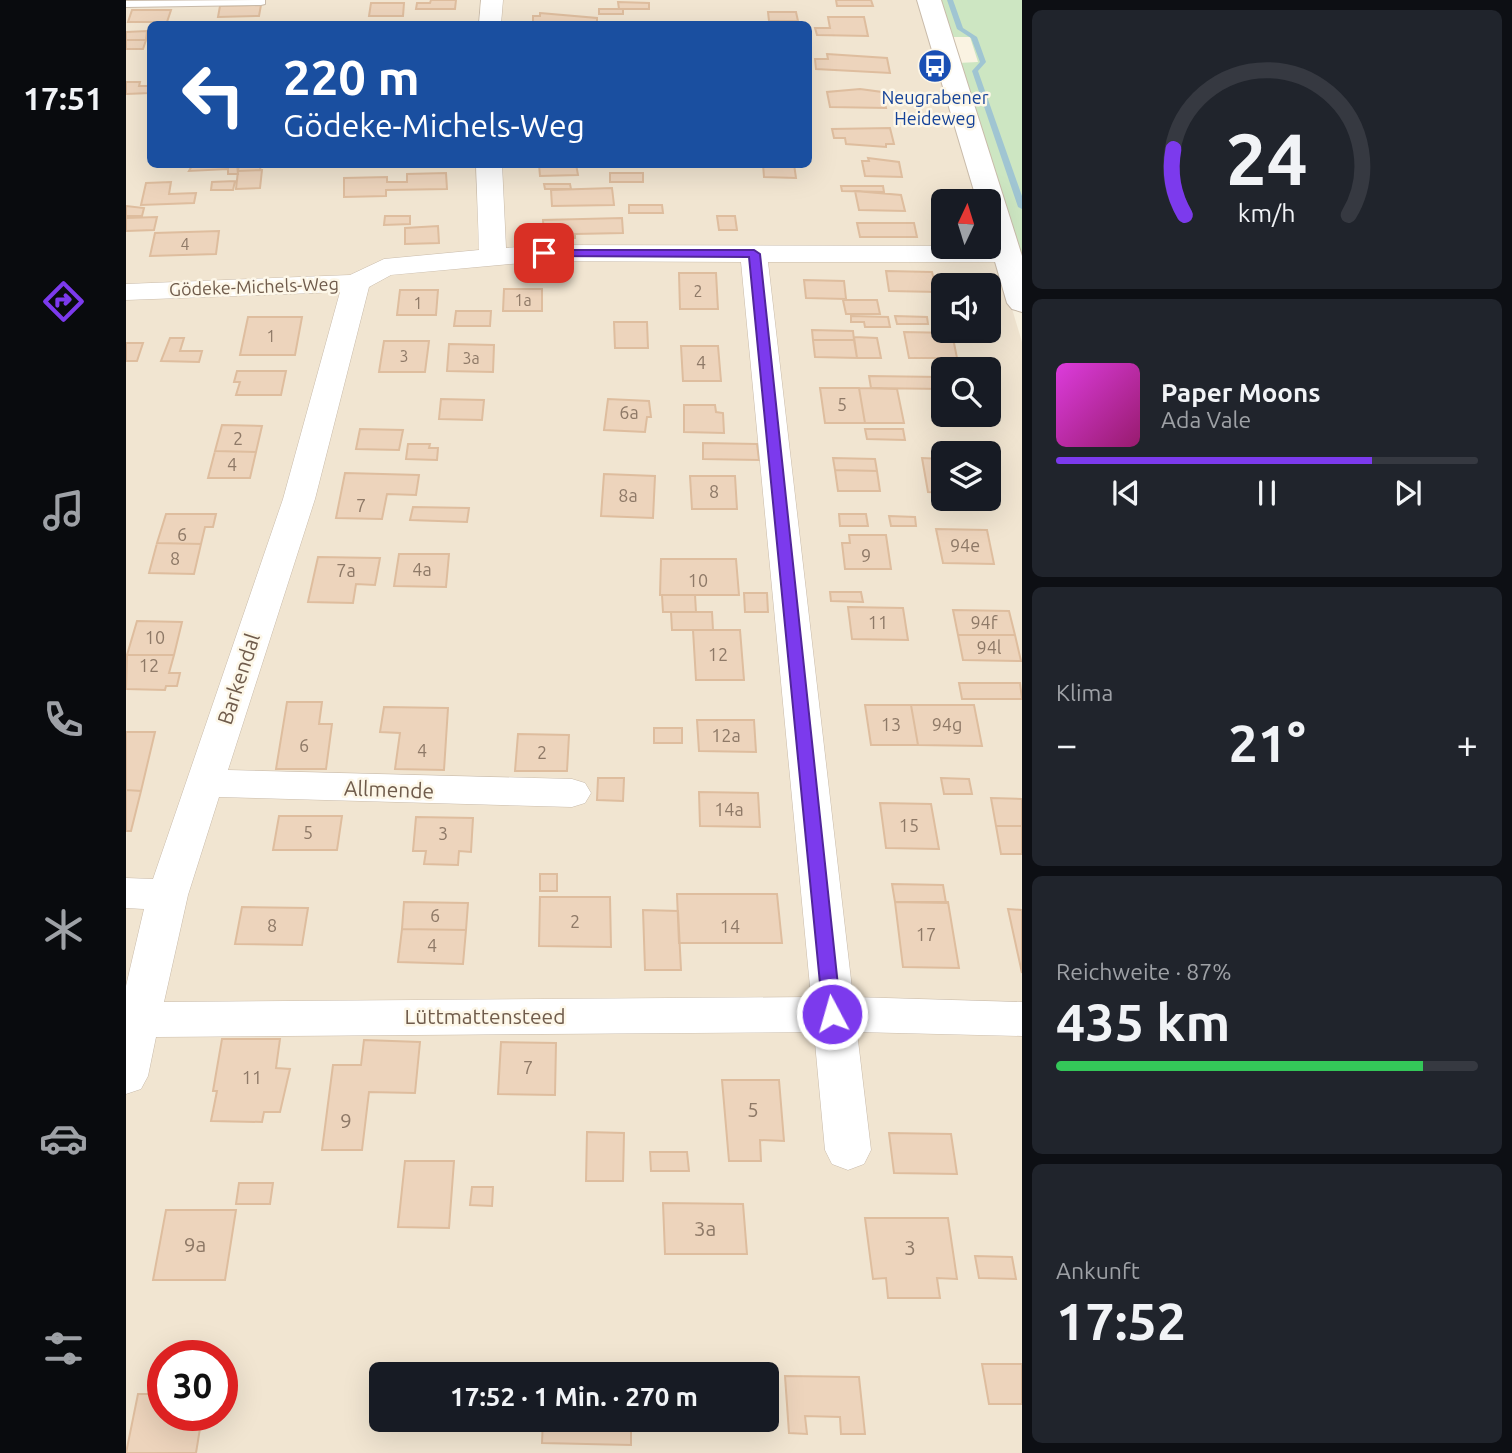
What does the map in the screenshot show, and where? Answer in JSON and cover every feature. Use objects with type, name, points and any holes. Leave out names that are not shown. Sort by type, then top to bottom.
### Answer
[{"type":"street","points":[[490,21],[492,0]]},
{"type":"street","points":[[929,0],[1022,303]]},
{"type":"street","points":[[489,168],[493,258]]},
{"type":"street","name":"Gödeke-Michels-Weg","points":[[126,292],[356,283],[384,267],[544,253],[1006,254]]},
{"type":"street","points":[[754,254],[848,1150]]},
{"type":"street","name":"Barkendal","points":[[126,1076],[168,895],[299,499],[356,283]]},
{"type":"street","name":"Allmende","points":[[206,783],[572,793]]},
{"type":"street","points":[[126,893],[168,895]]},
{"type":"street","name":"Lüttmattensteed","points":[[137,1020],[832,1014],[1022,1018]]},
{"type":"lane","points":[[126,4],[261,2]]},
{"type":"shaded area","points":[[126,0],[919,0],[976,189],[931,189],[931,259],[997,259],[1022,342],[1022,1453],[126,1453]]},
{"type":"green space","points":[[939,0],[1022,0],[1022,262],[1001,197],[1001,189],[999,189],[958,63],[978,62],[970,37],[950,37]]},
{"type":"building","points":[[431,0],[456,0],[455,9],[416,9],[417,3],[430,3]]},
{"type":"building","points":[[836,0],[871,0],[873,6],[837,6]]},
{"type":"building","points":[[618,2],[649,3],[649,9],[619,9]]},
{"type":"building","points":[[371,3],[404,3],[403,16],[369,16]]},
{"type":"building","points":[[261,5],[259,16],[218,17],[220,6]]},
{"type":"building","points":[[599,9],[623,9],[623,14],[599,14]]},
{"type":"building","points":[[132,10],[171,10],[167,21],[128,22]]},
{"type":"building","points":[[768,12],[796,12],[798,21],[769,21]]},
{"type":"building","points":[[540,13],[597,18],[597,21],[533,21],[533,16],[540,16]]},
{"type":"building","points":[[828,17],[864,17],[868,36],[817,35],[815,28],[830,28]]},
{"type":"building","points":[[147,31],[146,40],[126,40],[126,32]]},
{"type":"building","points":[[126,40],[146,40],[143,49],[126,49]]},
{"type":"building","points":[[827,54],[887,58],[890,73],[816,69],[815,59],[828,59]]},
{"type":"building","points":[[126,82],[140,82],[139,86],[147,86],[147,93],[126,94]]},
{"type":"building","points":[[860,89],[882,92],[886,108],[830,107],[827,92]]},
{"type":"building","points":[[890,128],[894,144],[886,144],[886,147],[846,144],[845,138],[834,138],[832,129]]},
{"type":"building","points":[[868,158],[899,162],[902,177],[865,176],[862,161],[869,161]]},
{"type":"building","points":[[191,168],[237,168],[238,174],[228,174],[228,169],[189,171]]},
{"type":"building","points":[[238,168],[260,168],[260,170],[238,171]]},
{"type":"building","points":[[539,168],[577,168],[578,175],[540,176]]},
{"type":"building","points":[[763,168],[795,168],[796,178],[764,177]]},
{"type":"building","points":[[262,170],[260,188],[236,189],[238,171]]},
{"type":"building","points":[[446,173],[447,189],[386,190],[386,196],[344,197],[344,178],[387,177],[387,182],[407,182],[407,174]]},
{"type":"building","points":[[610,173],[643,173],[643,182],[610,182]]},
{"type":"building","points":[[235,181],[233,190],[211,190],[212,182]]},
{"type":"building","points":[[171,182],[169,194],[196,193],[194,203],[141,205],[146,183]]},
{"type":"building","points":[[544,184],[570,184],[571,189],[545,189]]},
{"type":"building","points":[[841,186],[883,186],[884,192],[842,191]]},
{"type":"building","points":[[612,188],[614,205],[552,206],[551,190]]},
{"type":"building","points":[[855,191],[901,195],[905,211],[859,210]]},
{"type":"building","points":[[629,205],[662,205],[663,213],[629,213]]},
{"type":"building","points":[[126,206],[144,208],[142,216],[126,216]]},
{"type":"building","points":[[385,216],[410,216],[410,224],[384,225]]},
{"type":"building","points":[[717,216],[735,216],[737,230],[719,230]]},
{"type":"building","points":[[157,217],[154,230],[126,231],[126,218]]},
{"type":"building","points":[[622,218],[623,233],[575,234],[575,238],[544,235],[543,220]]},
{"type":"building","points":[[857,223],[914,223],[917,237],[860,237]]},
{"type":"building","points":[[438,226],[439,243],[405,244],[405,228]]},
{"type":"building","points":[[219,231],[216,254],[150,256],[155,233]]},
{"type":"building","points":[[886,271],[932,272],[931,292],[889,291]]},
{"type":"building","points":[[679,273],[716,273],[718,309],[680,309]]},
{"type":"building","points":[[804,280],[844,281],[846,299],[806,298]]},
{"type":"building","points":[[504,289],[542,289],[542,311],[503,311]]},
{"type":"building","points":[[400,290],[438,290],[436,315],[397,315]]},
{"type":"building","points":[[843,300],[877,300],[880,314],[846,314]]},
{"type":"building","points":[[456,311],[491,311],[490,326],[454,326]]},
{"type":"building","points":[[851,316],[888,317],[890,327],[865,327],[864,322],[851,322]]},
{"type":"building","points":[[895,316],[927,317],[928,324],[897,324]]},
{"type":"building","points":[[248,317],[302,317],[295,355],[240,355]]},
{"type":"building","points":[[614,322],[647,322],[648,348],[615,348]]},
{"type":"building","points":[[812,330],[853,331],[854,340],[813,340]]},
{"type":"building","points":[[904,332],[931,333],[931,343],[954,343],[957,357],[931,357],[909,358]]},
{"type":"building","points":[[854,337],[877,338],[881,358],[857,358]]},
{"type":"building","points":[[170,338],[184,338],[180,351],[202,351],[199,362],[161,361]]},
{"type":"building","points":[[813,340],[854,340],[857,358],[815,357]]},
{"type":"building","points":[[384,341],[429,341],[425,372],[379,372]]},
{"type":"building","points":[[126,343],[143,343],[137,361],[126,361]]},
{"type":"building","points":[[449,344],[494,345],[493,372],[447,371]]},
{"type":"building","points":[[681,346],[718,346],[721,381],[683,381]]},
{"type":"building","points":[[237,371],[286,371],[281,395],[236,395],[240,382],[234,382]]},
{"type":"building","points":[[869,376],[931,377],[931,389],[871,388]]},
{"type":"building","points":[[820,388],[859,388],[865,423],[825,423]]},
{"type":"building","points":[[859,388],[897,389],[904,423],[865,423]]},
{"type":"building","points":[[441,399],[484,400],[482,420],[439,419]]},
{"type":"building","points":[[608,399],[649,401],[651,417],[647,417],[645,432],[604,430]]},
{"type":"building","points":[[684,405],[715,405],[716,412],[723,413],[724,433],[684,432]]},
{"type":"building","points":[[222,425],[262,426],[256,452],[215,451]]},
{"type":"building","points":[[360,429],[403,430],[399,450],[356,449]]},
{"type":"building","points":[[865,429],[903,429],[905,440],[867,439]]},
{"type":"building","points":[[703,443],[757,444],[759,460],[703,459]]},
{"type":"building","points":[[408,444],[430,444],[429,448],[438,448],[437,460],[406,459]]},
{"type":"building","points":[[215,451],[256,452],[250,478],[208,478]]},
{"type":"building","points":[[833,458],[875,459],[877,471],[835,470]]},
{"type":"building","points":[[922,458],[931,458],[931,492],[928,492]]},
{"type":"building","points":[[835,470],[877,471],[880,491],[838,491]]},
{"type":"building","points":[[345,473],[419,475],[416,495],[387,494],[382,519],[336,518]]},
{"type":"building","points":[[604,474],[655,476],[653,518],[601,516]]},
{"type":"building","points":[[690,476],[735,476],[737,509],[692,509]]},
{"type":"building","points":[[413,507],[469,508],[467,522],[410,520]]},
{"type":"building","points":[[166,514],[216,514],[213,527],[205,527],[201,544],[157,543]]},
{"type":"building","points":[[839,514],[866,514],[868,526],[840,526]]},
{"type":"building","points":[[889,516],[915,517],[916,526],[891,526]]},
{"type":"building","points":[[936,529],[987,530],[994,564],[943,563]]},
{"type":"building","points":[[849,535],[886,535],[891,569],[845,569],[842,543],[850,543]]},
{"type":"building","points":[[157,543],[201,544],[194,574],[149,573]]},
{"type":"building","points":[[399,554],[449,554],[446,587],[394,586]]},
{"type":"building","points":[[318,557],[380,558],[375,585],[356,584],[353,603],[308,602]]},
{"type":"building","points":[[661,559],[736,559],[739,595],[660,595]]},
{"type":"building","points":[[830,592],[861,592],[863,602],[831,601]]},
{"type":"building","points":[[744,593],[767,593],[768,612],[745,612]]},
{"type":"building","points":[[662,595],[695,595],[696,612],[663,612]]},
{"type":"building","points":[[848,607],[903,608],[908,640],[852,639]]},
{"type":"building","points":[[953,610],[1009,611],[1015,635],[958,635]]},
{"type":"building","points":[[671,612],[712,612],[713,630],[672,630]]},
{"type":"building","points":[[137,621],[182,622],[174,655],[127,655]]},
{"type":"building","points":[[693,630],[740,630],[744,680],[696,680]]},
{"type":"building","points":[[958,635],[1015,635],[1021,661],[963,660]]},
{"type":"building","points":[[127,655],[174,655],[169,673],[180,673],[177,686],[166,686],[165,690],[126,689]]},
{"type":"building","points":[[959,683],[1020,683],[1022,699],[962,699]]},
{"type":"building","points":[[287,702],[322,702],[319,724],[332,724],[326,769],[276,769]]},
{"type":"building","points":[[865,705],[911,705],[918,745],[871,745]]},
{"type":"building","points":[[911,705],[974,705],[982,746],[918,745]]},
{"type":"building","points":[[384,707],[448,708],[444,770],[395,769],[400,733],[380,732]]},
{"type":"building","points":[[697,720],[754,720],[756,752],[699,751]]},
{"type":"building","points":[[654,728],[682,728],[682,743],[654,743]]},
{"type":"building","points":[[126,732],[155,732],[141,791],[126,790]]},
{"type":"building","points":[[518,734],[569,735],[567,771],[515,771]]},
{"type":"building","points":[[598,778],[624,778],[623,801],[597,800]]},
{"type":"building","points":[[941,778],[969,779],[972,794],[944,794]]},
{"type":"building","points":[[126,790],[141,791],[131,831],[126,831]]},
{"type":"building","points":[[699,792],[758,793],[760,827],[700,826]]},
{"type":"building","points":[[991,798],[1022,799],[1022,826],[996,826]]},
{"type":"building","points":[[880,803],[931,804],[939,849],[886,848]]},
{"type":"building","points":[[279,816],[342,816],[337,850],[273,850]]},
{"type":"building","points":[[416,817],[473,818],[471,852],[459,851],[458,865],[424,864],[426,851],[413,851]]},
{"type":"building","points":[[996,826],[1022,826],[1022,854],[1001,854]]},
{"type":"building","points":[[540,874],[557,874],[557,891],[540,891]]},
{"type":"building","points":[[892,884],[943,885],[946,903],[895,902]]},
{"type":"building","points":[[677,894],[777,894],[782,943],[679,943]]},
{"type":"building","points":[[540,897],[610,897],[611,947],[539,946]]},
{"type":"building","points":[[404,902],[468,903],[466,930],[402,929]]},
{"type":"building","points":[[895,902],[948,902],[959,968],[903,967]]},
{"type":"building","points":[[242,907],[308,908],[302,945],[235,944]]},
{"type":"building","points":[[1008,909],[1022,910],[1022,973]]},
{"type":"building","points":[[643,910],[678,911],[681,970],[645,970]]},
{"type":"building","points":[[402,929],[466,930],[463,964],[398,962]]},
{"type":"building","points":[[222,1039],[280,1039],[276,1068],[290,1069],[280,1112],[264,1112],[262,1122],[211,1121]]},
{"type":"building","points":[[364,1040],[420,1042],[415,1093],[369,1092],[362,1150],[322,1150],[333,1065],[361,1065]]},
{"type":"building","points":[[501,1042],[556,1043],[555,1095],[498,1094]]},
{"type":"building","points":[[722,1080],[779,1080],[784,1141],[760,1140],[761,1161],[729,1161]]},
{"type":"building","points":[[587,1132],[624,1133],[623,1181],[586,1181]]},
{"type":"building","points":[[889,1133],[951,1134],[957,1174],[894,1173]]},
{"type":"building","points":[[650,1152],[687,1152],[689,1171],[651,1171]]},
{"type":"building","points":[[405,1161],[454,1161],[449,1228],[398,1227]]},
{"type":"building","points":[[239,1183],[273,1183],[270,1204],[236,1204]]},
{"type":"building","points":[[472,1187],[493,1187],[492,1206],[470,1205]]},
{"type":"building","points":[[663,1203],[743,1204],[747,1254],[665,1254]]},
{"type":"building","points":[[166,1210],[236,1210],[225,1280],[153,1280]]},
{"type":"building","points":[[865,1218],[948,1218],[957,1279],[937,1278],[940,1298],[888,1298],[886,1278],[873,1279]]},
{"type":"building","points":[[975,1256],[1012,1257],[1016,1279],[979,1278]]},
{"type":"building","points":[[982,1364],[1022,1364],[1022,1404],[989,1404]]},
{"type":"building","points":[[785,1376],[859,1377],[865,1434],[841,1434],[840,1417],[805,1416],[807,1434],[789,1433]]},
{"type":"building","points":[[138,1394],[147,1394],[147,1431],[200,1431],[196,1453],[126,1453]]},
{"type":"building","points":[[542,1432],[631,1432],[631,1445],[542,1443]]},
{"type":"waterway","points":[[950,0],[960,29],[974,37],[983,62],[975,71],[1022,207]]},
{"type":"place","name":"Neugrabener Heideweg","points":[[935,66]]},
{"type":"route","points":[[544,253],[754,254],[832,1014]]}]
